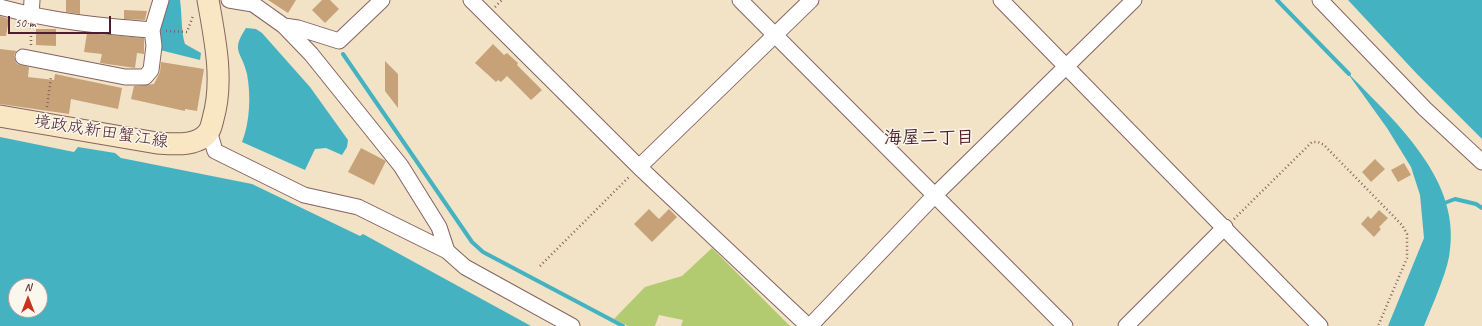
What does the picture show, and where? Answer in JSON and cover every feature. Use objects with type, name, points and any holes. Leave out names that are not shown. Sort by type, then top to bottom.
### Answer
[{"type":"main road","points":[[201,6],[218,69],[216,107],[210,131]]},
{"type":"main road","name":"境政成新田蟹江線","points":[[0,116],[172,144],[180,144],[198,140],[210,131]]},
{"type":"street","points":[[32,0],[32,16]]},
{"type":"street","points":[[27,57],[125,77],[146,77],[152,70],[161,0]]},
{"type":"street","points":[[229,0],[253,4],[284,26],[311,54],[401,166],[439,227],[447,251]]},
{"type":"street","points":[[284,26],[298,28],[339,41],[382,0]]},
{"type":"street","points":[[471,0],[640,167],[809,326],[934,196],[1134,0]]},
{"type":"street","points":[[740,0],[1065,326]]},
{"type":"street","points":[[640,167],[811,0]]},
{"type":"street","points":[[1001,0],[1225,227],[1320,326]]},
{"type":"street","points":[[1320,0],[1425,109],[1482,162]]},
{"type":"street","points":[[0,7],[32,16],[93,25],[157,30]]},
{"type":"street","points":[[210,131],[215,151],[304,195],[358,207],[447,251],[465,267],[572,326]]},
{"type":"street","points":[[1126,326],[1225,227]]},
{"type":"path","points":[[157,30],[187,32],[201,6]]},
{"type":"path","points":[[27,57],[32,16]]},
{"type":"path","points":[[46,113],[52,62]]},
{"type":"path","points":[[1225,227],[1312,142],[1318,142],[1324,145],[1402,225],[1408,234],[1407,258],[1378,326]]},
{"type":"path","points":[[540,266],[640,167]]},
{"type":"green space","points":[[712,248],[790,326],[681,326],[683,320],[659,315],[655,326],[628,326],[614,319],[645,287],[682,276]]},
{"type":"water","points":[[164,0],[180,0],[185,44],[201,53],[200,60],[156,49]]},
{"type":"water","points":[[1348,0],[1482,0],[1482,139],[1417,74]]},
{"type":"water","points":[[246,28],[256,29],[262,33],[310,87],[348,140],[347,147],[342,155],[326,148],[315,149],[305,170],[242,142],[247,126],[249,91],[245,66],[238,47],[241,36]]},
{"type":"water","points":[[1346,71],[1404,132],[1421,154],[1436,177],[1446,202],[1451,229],[1449,257],[1424,326],[1388,326],[1424,238],[1420,195],[1411,167],[1387,128]]},
{"type":"water","points":[[0,137],[74,152],[78,147],[115,153],[121,158],[252,184],[360,236],[363,234],[531,326],[0,326]]},
{"type":"building","points":[[66,0],[80,0],[80,14],[66,12]]},
{"type":"building","points":[[268,0],[296,0],[288,13]]},
{"type":"building","points":[[322,0],[330,0],[339,9],[325,23],[312,10]]},
{"type":"building","points":[[124,10],[147,11],[145,20],[124,19]]},
{"type":"building","points":[[0,16],[9,19],[6,36],[0,36]]},
{"type":"building","points":[[36,29],[56,29],[56,46],[36,45]]},
{"type":"building","points":[[87,33],[144,38],[144,54],[137,53],[135,68],[100,63],[102,54],[84,52]]},
{"type":"building","points":[[493,44],[504,55],[507,53],[518,63],[517,65],[542,90],[531,100],[507,76],[501,82],[498,80],[496,82],[475,63]]},
{"type":"building","points":[[0,49],[17,51],[14,55],[15,60],[17,64],[29,67],[28,77],[54,80],[55,74],[122,88],[118,109],[71,99],[69,114],[0,104]]},
{"type":"building","points":[[385,61],[398,74],[398,108],[385,91]]},
{"type":"building","points":[[161,62],[204,69],[197,111],[185,109],[185,111],[131,99],[134,86],[154,84],[160,72]]},
{"type":"building","points":[[361,148],[386,161],[374,185],[348,172]]},
{"type":"building","points":[[1375,159],[1385,169],[1371,182],[1362,172]]},
{"type":"building","points":[[1404,163],[1411,175],[1398,182],[1391,170]]},
{"type":"building","points":[[649,209],[659,219],[669,209],[677,217],[652,242],[634,224]]},
{"type":"building","points":[[1379,210],[1388,218],[1379,227],[1381,229],[1374,237],[1361,224],[1368,216],[1371,219]]},
{"type":"waterway","points":[[1277,0],[1349,74]]},
{"type":"waterway","points":[[343,54],[472,242],[483,252],[623,326]]},
{"type":"waterway","points":[[1442,204],[1455,199],[1476,204],[1482,208]]},
{"type":"district","name":"海屋二丁目","points":[[929,138]]}]
